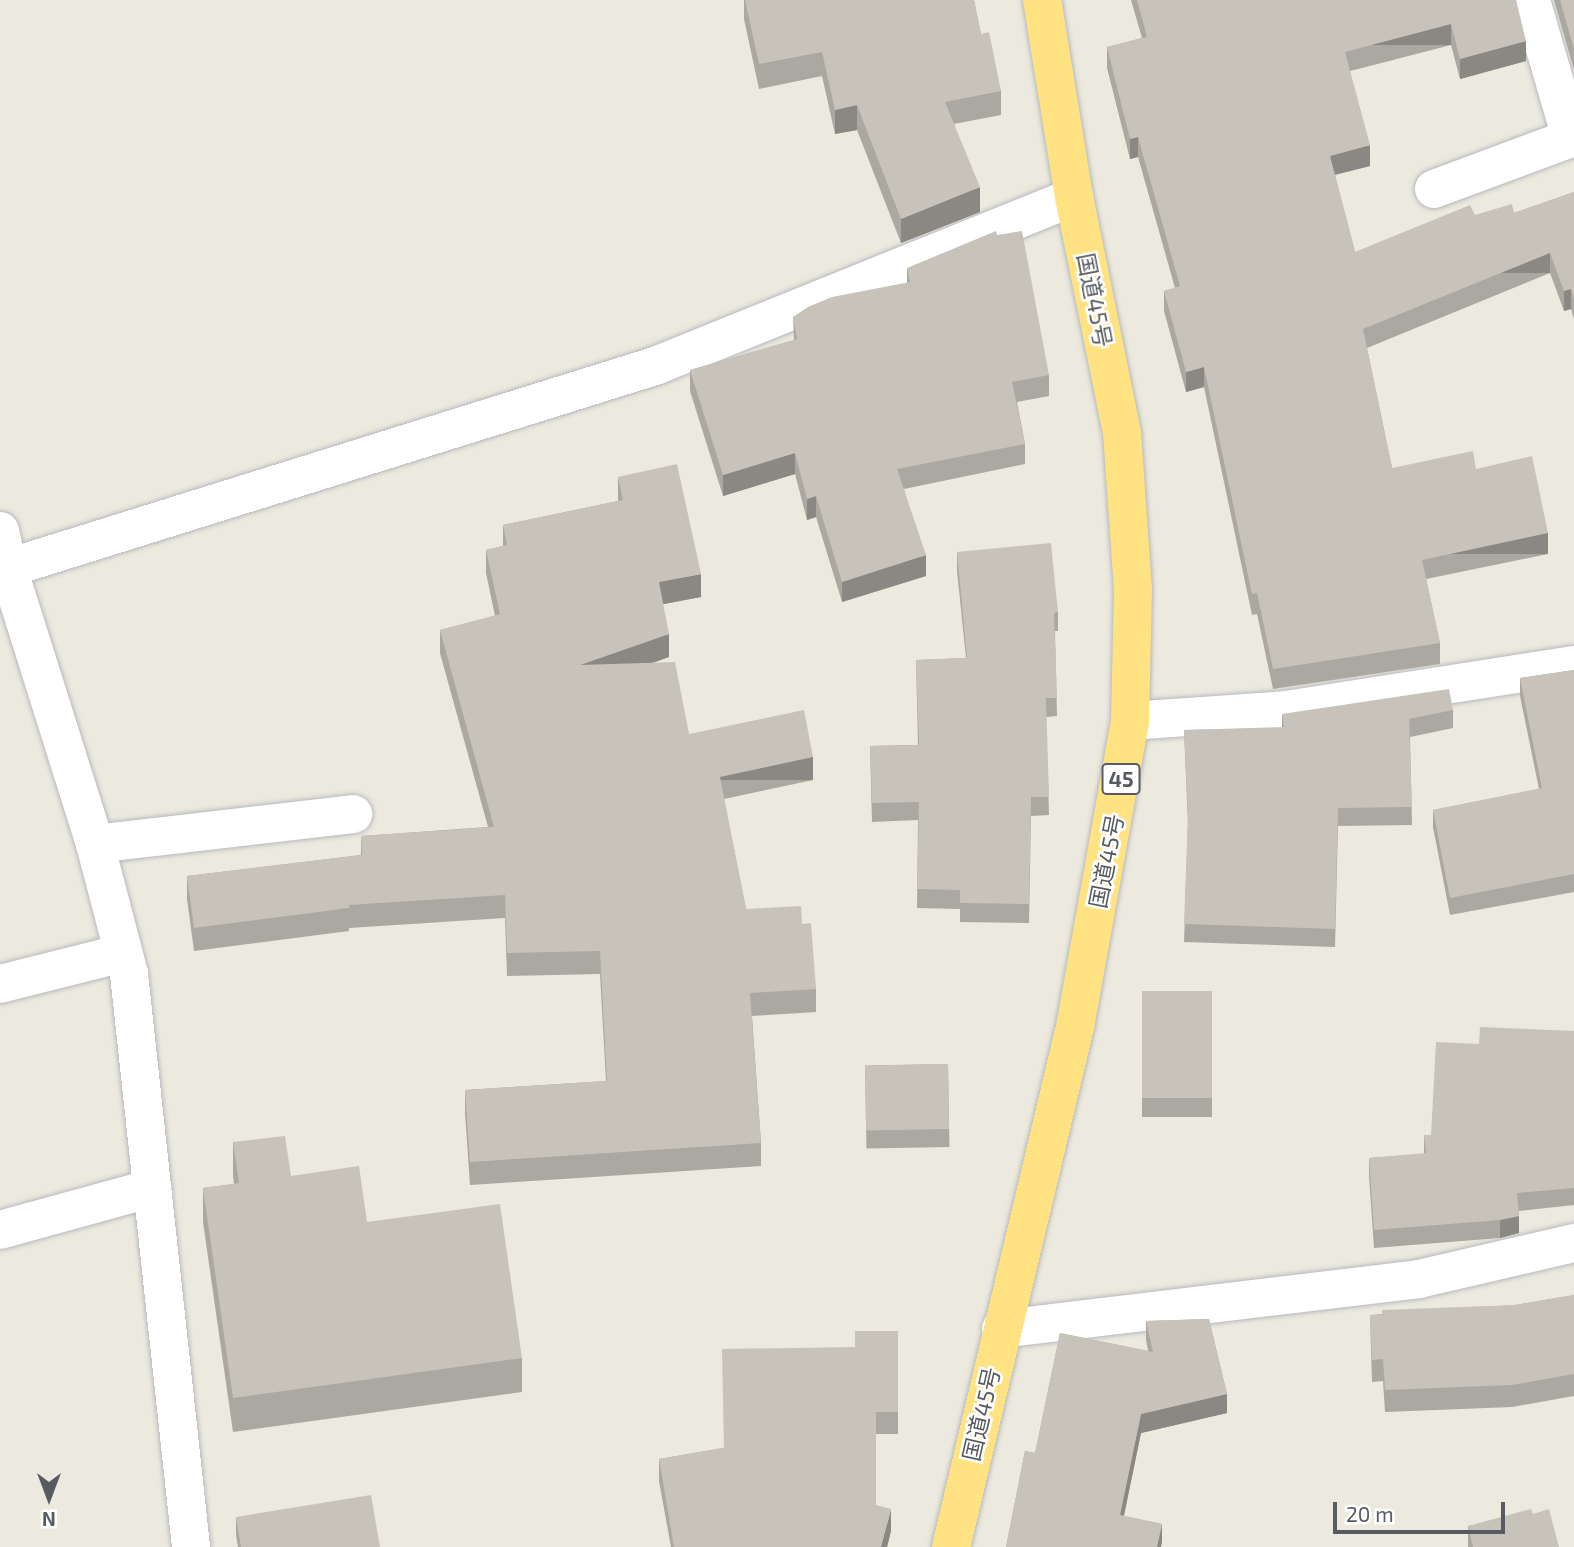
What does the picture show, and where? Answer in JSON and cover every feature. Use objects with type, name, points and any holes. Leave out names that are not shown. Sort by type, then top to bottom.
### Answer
[{"type":"highway","name":"国道45号","points":[[951,1547],[1075,1027],[1130,721],[1133,590],[1122,433],[1074,197],[1042,0]]},
{"type":"street","points":[[1434,189],[1570,138],[1531,0]]},
{"type":"street","points":[[8,568],[655,366],[1074,197]]},
{"type":"street","points":[[0,531],[8,568],[95,844],[124,953],[191,1547]]},
{"type":"street","points":[[1130,721],[1286,710],[1574,665]]},
{"type":"street","points":[[95,844],[353,814]]},
{"type":"street","points":[[0,984],[124,953]]},
{"type":"street","points":[[0,1230],[152,1188]]},
{"type":"street","points":[[1001,1329],[1419,1279],[1574,1243]]},
{"type":"building","points":[[745,0],[974,0],[981,34],[989,32],[1001,91],[945,102],[980,187],[901,219],[857,105],[835,110],[822,52],[759,64]]},
{"type":"building","points":[[1137,0],[1516,0],[1526,41],[1460,59],[1451,24],[1345,52],[1370,145],[1330,156],[1355,252],[1470,205],[1475,215],[1512,204],[1514,213],[1574,192],[1574,298],[1571,289],[1564,291],[1550,253],[1363,329],[1392,468],[1473,451],[1476,469],[1532,456],[1548,533],[1422,560],[1440,643],[1273,669],[1257,593],[1252,594],[1204,367],[1186,372],[1164,291],[1180,286],[1138,137],[1130,139],[1107,47],[1147,37]]},
{"type":"building","points":[[1560,0],[1574,0],[1574,49]]},
{"type":"building","points":[[996,231],[997,235],[1022,231],[1049,375],[1012,382],[1025,444],[897,469],[926,555],[842,582],[816,496],[807,499],[795,453],[723,475],[690,370],[797,339],[793,317],[808,307],[832,297],[910,282],[907,268]]},
{"type":"building","points":[[677,464],[701,574],[659,582],[669,634],[580,665],[675,662],[689,734],[804,710],[813,757],[720,777],[746,909],[801,906],[802,924],[811,923],[816,989],[750,993],[761,1143],[470,1162],[465,1090],[607,1081],[600,951],[507,953],[505,895],[349,905],[349,908],[194,928],[187,876],[362,855],[361,836],[494,827],[440,630],[500,614],[486,550],[507,545],[503,525],[623,500],[618,477]]},
{"type":"building","points":[[1051,543],[1058,612],[1054,613],[1057,698],[1046,698],[1049,797],[1031,797],[1029,904],[960,903],[960,890],[917,889],[919,802],[872,803],[870,746],[919,745],[916,660],[967,658],[957,552]]},
{"type":"building","points":[[1574,670],[1574,874],[1450,898],[1433,810],[1542,788],[1520,678]]},
{"type":"building","points":[[1449,689],[1453,710],[1409,719],[1412,807],[1338,808],[1335,929],[1184,924],[1188,815],[1184,730],[1284,727],[1282,714]]},
{"type":"building","points":[[1142,991],[1212,991],[1212,1098],[1142,1098]]},
{"type":"building","points":[[1480,1027],[1574,1031],[1574,1188],[1517,1193],[1519,1216],[1500,1220],[1374,1230],[1369,1158],[1426,1153],[1424,1135],[1431,1135],[1436,1042],[1479,1044]]},
{"type":"building","points":[[948,1064],[949,1129],[866,1130],[865,1065]]},
{"type":"building","points":[[285,1136],[291,1176],[359,1166],[367,1222],[500,1204],[522,1358],[233,1398],[203,1188],[239,1183],[233,1142]]},
{"type":"building","points":[[1574,1295],[1574,1374],[1512,1385],[1385,1390],[1383,1359],[1372,1360],[1370,1315],[1382,1315],[1382,1310],[1515,1305]]},
{"type":"building","points":[[1209,1319],[1227,1394],[1141,1414],[1120,1515],[1162,1524],[1157,1547],[1006,1547],[1025,1451],[1035,1453],[1060,1333],[1153,1352],[1146,1321]]},
{"type":"building","points":[[855,1331],[898,1331],[898,1412],[876,1412],[876,1505],[891,1509],[881,1547],[674,1547],[659,1459],[724,1448],[722,1349],[855,1347]]},
{"type":"building","points":[[371,1495],[380,1547],[241,1547],[236,1517]]},
{"type":"building","points":[[1531,1509],[1533,1514],[1549,1509],[1559,1547],[1473,1547],[1468,1526]]}]
